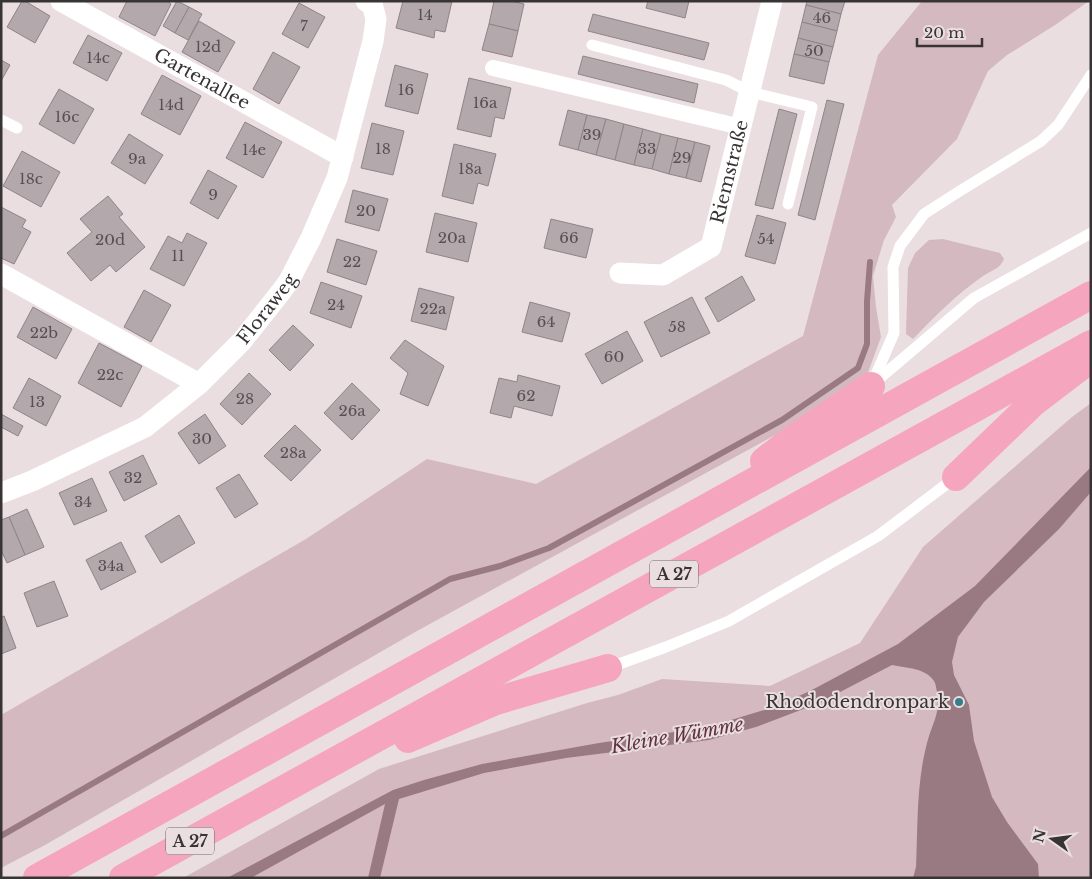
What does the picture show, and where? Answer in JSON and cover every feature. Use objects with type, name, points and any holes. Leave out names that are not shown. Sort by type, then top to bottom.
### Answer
[{"type":"highway","name":"A 27","points":[[37,878],[1091,295]]},
{"type":"highway","name":"A 27","points":[[123,878],[1091,344]]},
{"type":"highway","points":[[956,477],[1033,403],[1091,358]]},
{"type":"highway","points":[[702,511],[790,441],[871,386]]},
{"type":"highway","points":[[258,804],[496,701],[608,668]]},
{"type":"street","name":"Gartenallee","points":[[61,1],[343,157]]},
{"type":"street","name":"Riemstraße","points":[[620,273],[663,275],[711,247],[772,1]]},
{"type":"street","name":"Floraweg","points":[[1,493],[32,481],[145,427],[199,384],[242,341],[288,281],[311,238],[337,178],[373,41],[376,18],[370,2]]},
{"type":"street","points":[[493,68],[741,127]]},
{"type":"street","points":[[1,274],[199,384]]},
{"type":"lane","points":[[592,45],[726,80],[750,92],[812,107],[788,204]]},
{"type":"lane","points":[[871,386],[894,333],[893,267],[900,246],[924,214],[1041,141],[1058,125],[1091,75]]},
{"type":"lane","points":[[1,120],[17,128]]},
{"type":"lane","points":[[871,386],[974,298],[1091,232]]},
{"type":"lane","points":[[608,668],[666,647],[729,620],[878,536],[956,477]]},
{"type":"shaded area","points":[[922,1],[1089,1],[1007,55],[988,71],[957,139],[892,205],[896,217],[884,240],[873,276],[881,337],[866,378],[788,428],[417,631],[45,845],[1,868],[1,715],[306,539],[427,459],[536,484],[803,336],[878,55]]},
{"type":"shaded area","points":[[943,239],[1000,253],[1004,259],[998,267],[973,283],[955,298],[913,339],[906,334],[908,268],[915,253],[929,240]]},
{"type":"shaded area","name":"Rhododendronpark","points":[[1091,403],[1091,878],[183,878],[379,769],[587,703],[618,695],[662,679],[770,686],[860,643],[923,547],[1072,417]]},
{"type":"water","name":"Kleine Wümme","points":[[1091,467],[1091,492],[1059,529],[984,602],[958,637],[952,662],[954,675],[969,705],[974,741],[992,797],[1007,822],[1038,864],[1039,878],[913,878],[916,867],[918,801],[922,768],[938,699],[935,682],[926,673],[892,665],[819,703],[756,727],[709,740],[566,758],[484,773],[399,799],[380,878],[368,878],[385,804],[251,878],[227,878],[393,790],[424,780],[482,764],[599,743],[708,727],[774,707],[810,691],[898,644],[975,586]]},
{"type":"building","points":[[22,1],[50,16],[35,43],[7,27]]},
{"type":"building","points":[[127,1],[167,1],[171,4],[155,36],[119,17]]},
{"type":"building","points":[[177,1],[189,7],[175,33],[163,26]]},
{"type":"building","points":[[403,1],[452,1],[445,32],[435,30],[434,38],[396,28]]},
{"type":"building","points":[[494,1],[511,1],[524,4],[518,31],[489,24]]},
{"type":"building","points":[[648,1],[689,1],[685,18],[646,8]]},
{"type":"building","points":[[807,1],[845,1],[841,14],[806,5]]},
{"type":"building","points":[[299,3],[325,17],[308,48],[282,34]]},
{"type":"building","points":[[806,5],[841,14],[837,31],[802,22]]},
{"type":"building","points":[[189,7],[202,14],[188,40],[175,33]]},
{"type":"building","points":[[593,14],[709,43],[704,60],[588,31]]},
{"type":"building","points":[[199,21],[235,42],[218,72],[182,52]]},
{"type":"building","points":[[802,22],[837,31],[833,47],[798,38]]},
{"type":"building","points":[[489,24],[518,31],[512,57],[482,50]]},
{"type":"building","points":[[88,35],[122,53],[107,81],[73,63]]},
{"type":"building","points":[[798,38],[833,47],[829,62],[794,54]]},
{"type":"building","points":[[273,52],[300,67],[279,104],[253,89]]},
{"type":"building","points":[[794,54],[829,62],[824,84],[789,76]]},
{"type":"building","points":[[583,56],[698,84],[694,103],[578,74]]},
{"type":"building","points":[[1,60],[10,65],[1,81]]},
{"type":"building","points":[[395,65],[428,74],[418,114],[385,106]]},
{"type":"building","points":[[162,75],[201,96],[180,135],[141,114]]},
{"type":"building","points":[[469,78],[511,88],[504,119],[495,117],[491,137],[457,129]]},
{"type":"building","points":[[59,89],[94,109],[74,144],[39,124]]},
{"type":"building","points":[[827,100],[844,104],[815,220],[798,215]]},
{"type":"building","points":[[779,109],[797,114],[773,209],[755,205]]},
{"type":"building","points":[[568,110],[587,115],[578,150],[559,145]]},
{"type":"building","points":[[587,115],[606,119],[596,155],[578,150]]},
{"type":"building","points":[[606,119],[624,124],[615,160],[596,155]]},
{"type":"building","points":[[245,122],[282,142],[263,178],[226,158]]},
{"type":"building","points":[[372,123],[404,131],[393,175],[361,168]]},
{"type":"building","points":[[624,124],[643,129],[634,165],[615,160]]},
{"type":"building","points":[[643,129],[661,134],[652,169],[634,165]]},
{"type":"building","points":[[129,134],[163,155],[145,184],[111,163]]},
{"type":"building","points":[[661,134],[678,138],[669,174],[652,169]]},
{"type":"building","points":[[678,138],[695,142],[686,178],[669,174]]},
{"type":"building","points":[[695,142],[710,146],[701,182],[686,178]]},
{"type":"building","points":[[454,144],[496,154],[488,186],[478,183],[473,204],[442,196]]},
{"type":"building","points":[[22,151],[60,172],[41,207],[3,186]]},
{"type":"building","points":[[208,170],[237,186],[218,219],[190,203]]},
{"type":"building","points":[[353,190],[388,199],[379,231],[345,222]]},
{"type":"building","points":[[108,196],[123,214],[119,217],[145,247],[116,272],[110,265],[91,281],[67,253],[92,232],[80,219]]},
{"type":"building","points":[[1,207],[26,220],[22,227],[31,232],[14,264],[1,258]]},
{"type":"building","points":[[435,213],[477,223],[468,262],[426,252]]},
{"type":"building","points":[[757,215],[786,223],[775,264],[745,256]]},
{"type":"building","points":[[551,219],[593,229],[586,258],[544,248]]},
{"type":"building","points":[[187,233],[207,243],[184,286],[150,269],[168,236],[182,243]]},
{"type":"building","points":[[337,239],[377,251],[366,285],[327,272]]},
{"type":"building","points":[[742,276],[755,300],[718,322],[705,298]]},
{"type":"building","points":[[321,282],[362,296],[351,328],[310,313]]},
{"type":"building","points":[[419,288],[454,297],[446,330],[411,321]]},
{"type":"building","points":[[144,290],[171,305],[151,342],[124,327]]},
{"type":"building","points":[[692,297],[710,333],[661,357],[644,322]]},
{"type":"building","points":[[530,302],[570,313],[562,342],[522,332]]},
{"type":"building","points":[[33,307],[72,329],[56,359],[17,337]]},
{"type":"building","points":[[293,325],[314,345],[290,371],[269,350]]},
{"type":"building","points":[[627,331],[643,361],[602,384],[585,354]]},
{"type":"building","points":[[405,340],[444,366],[428,406],[400,394],[408,373],[390,358]]},
{"type":"building","points":[[99,343],[142,366],[121,407],[78,383]]},
{"type":"building","points":[[249,373],[271,394],[242,425],[220,404]]},
{"type":"building","points":[[518,375],[560,386],[552,416],[514,406],[511,418],[490,413],[499,378],[517,382]]},
{"type":"building","points":[[29,378],[61,396],[46,426],[13,408]]},
{"type":"building","points":[[352,383],[380,410],[352,440],[324,413]]},
{"type":"building","points":[[1,414],[23,426],[18,436],[1,427]]},
{"type":"building","points":[[205,414],[226,446],[199,464],[178,433]]},
{"type":"building","points":[[295,425],[321,450],[291,481],[264,456]]},
{"type":"building","points":[[143,455],[157,484],[124,501],[109,472]]},
{"type":"building","points":[[239,474],[258,504],[235,518],[216,488]]},
{"type":"building","points":[[92,478],[107,511],[74,525],[59,493]]},
{"type":"building","points":[[27,509],[44,547],[25,555],[9,517]]},
{"type":"building","points":[[179,515],[195,543],[161,563],[145,536]]},
{"type":"building","points":[[9,517],[25,555],[7,563],[1,550],[1,520]]},
{"type":"building","points":[[121,542],[136,572],[101,590],[86,560]]},
{"type":"building","points":[[54,581],[68,616],[37,627],[24,593]]},
{"type":"building","points":[[4,616],[16,648],[1,654],[1,617]]},
{"type":"waterway","points":[[1,836],[450,579],[500,566],[549,548],[782,420],[858,368],[867,344],[867,301],[870,262]]},
{"type":"place","name":"Rhododendronpark","points":[[959,702]]}]
